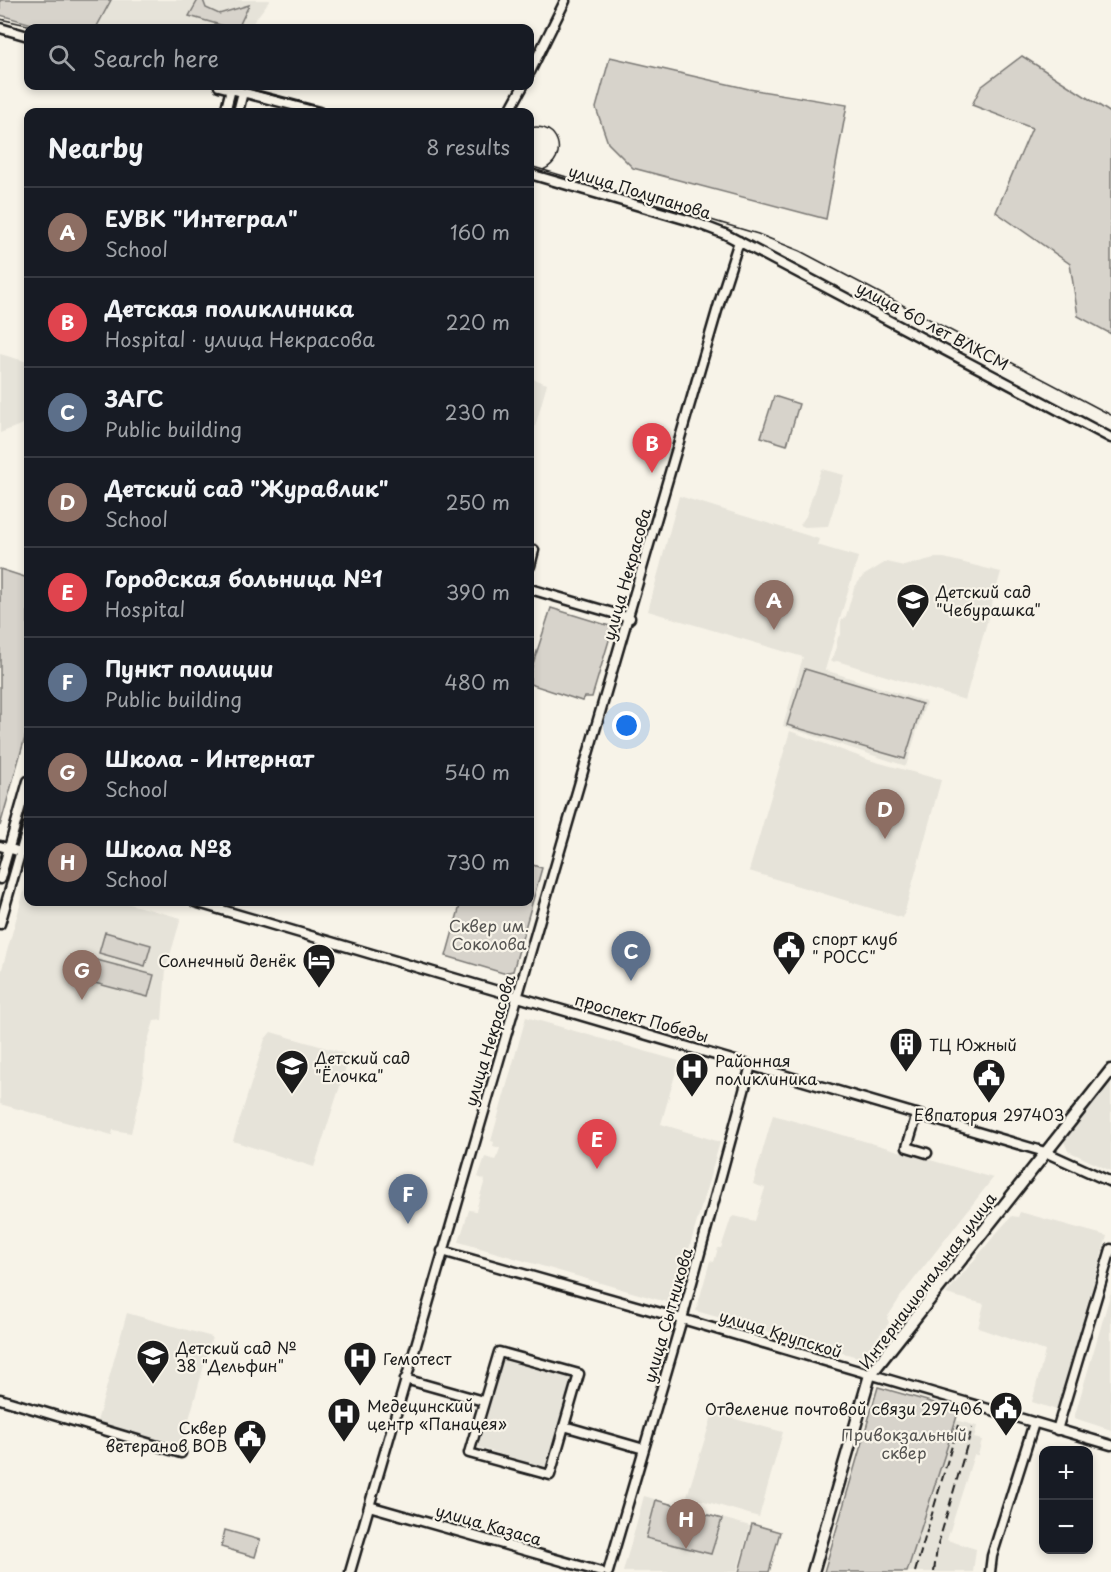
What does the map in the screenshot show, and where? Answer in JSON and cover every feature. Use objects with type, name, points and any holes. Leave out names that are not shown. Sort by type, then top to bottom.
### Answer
[{"type":"main road","name":"Интернациональная улица","points":[[813,1572],[870,1375],[1111,1070]]},
{"type":"street","points":[[534,64],[565,1]]},
{"type":"street","points":[[0,28],[24,35]]},
{"type":"street","points":[[226,108],[231,90]]},
{"type":"street","points":[[235,90],[304,108]]},
{"type":"street","points":[[511,108],[521,90]]},
{"type":"street","points":[[239,108],[243,92]]},
{"type":"street","name":"улица Полупанова","points":[[534,175],[691,221],[739,242]]},
{"type":"street","name":"улица 60 лет ВЛКСМ","points":[[739,242],[1111,438]]},
{"type":"street","name":"улица Некрасова","points":[[350,1572],[442,1251],[630,618],[718,307],[739,242]]},
{"type":"street","points":[[534,590],[630,618]]},
{"type":"street","points":[[0,879],[4,847],[24,792]]},
{"type":"street","points":[[4,847],[24,853]]},
{"type":"street","points":[[0,924],[24,856]]},
{"type":"street","name":"проспект Победы","points":[[209,906],[1045,1152],[1111,1182]]},
{"type":"street","name":"улица Сытникова","points":[[608,1572],[752,1065]]},
{"type":"street","points":[[917,1114],[906,1147],[927,1153]]},
{"type":"street","points":[[1057,1430],[1111,1249]]},
{"type":"street","name":"улица Крупской","points":[[442,1251],[682,1318],[1111,1445]]},
{"type":"street","points":[[499,1352],[579,1374],[564,1426],[550,1475],[469,1453],[499,1352]]},
{"type":"street","points":[[405,1379],[483,1401]]},
{"type":"street","points":[[0,1399],[181,1453]]},
{"type":"street","points":[[990,1572],[992,1556],[1034,1423]]},
{"type":"street","points":[[564,1426],[644,1449]]},
{"type":"street","name":"улица Казаса","points":[[369,1506],[601,1572]]},
{"type":"shaded area","points":[[106,0],[270,0],[252,24],[92,24]]},
{"type":"shaded area","points":[[0,354],[24,361],[24,424],[0,433]]},
{"type":"shaded area","points":[[534,379],[547,384],[534,431]]},
{"type":"shaded area","points":[[821,469],[844,475],[828,526],[805,527],[800,525],[806,516]]},
{"type":"shaded area","points":[[679,496],[819,539],[817,545],[858,557],[825,670],[926,702],[906,766],[783,726],[803,657],[648,611]]},
{"type":"shaded area","name":"Детский сад \"Чебурашка\"","points":[[934,558],[944,558],[1001,572],[965,700],[837,661],[830,661],[834,656],[838,637],[841,634],[841,621],[846,616],[854,588],[863,576],[886,562],[904,566]]},
{"type":"shaded area","points":[[790,731],[869,760],[941,780],[903,918],[749,871]]},
{"type":"shaded area","points":[[24,891],[24,906],[137,906],[181,918],[166,969],[162,1020],[154,1021],[145,1050],[143,1082],[131,1133],[113,1130],[112,1135],[0,1104],[0,976]]},
{"type":"shaded area","points":[[526,1017],[679,1061],[661,1124],[720,1142],[673,1304],[459,1242],[469,1210],[476,1211],[485,1180],[478,1177],[485,1157],[495,1160],[500,1148],[493,1146],[494,1142],[491,1141]]},
{"type":"shaded area","name":"Детский сад \"Ёлочка\"","points":[[271,1032],[344,1053],[348,1061],[314,1167],[233,1141],[265,1039]]},
{"type":"shaded area","points":[[1111,1073],[1111,1171],[1068,1151],[1061,1134]]},
{"type":"shaded area","points":[[773,1115],[993,1178],[901,1296],[887,1318],[889,1323],[861,1358],[696,1311],[710,1261],[714,1262],[718,1248],[721,1248],[731,1218],[734,1216],[755,1221],[765,1188],[753,1184]]},
{"type":"shaded area","points":[[1020,1212],[1107,1236],[1057,1410],[1032,1402],[1045,1351],[978,1328],[984,1304],[946,1294],[1000,1229],[1012,1216],[1018,1217]]},
{"type":"shaded area","points":[[1111,1292],[1111,1430],[1074,1418]]},
{"type":"shaded area","name":"Детский сад № 38 \"Дельфин\"","points":[[127,1313],[212,1337],[181,1448],[96,1425]]},
{"type":"shaded area","points":[[499,1359],[574,1378],[546,1468],[474,1446]]},
{"type":"shaded area","points":[[713,1413],[783,1432],[759,1517],[687,1496]]},
{"type":"shaded area","points":[[955,1420],[977,1426],[974,1438],[982,1440],[978,1455],[974,1455],[947,1540],[976,1549],[973,1572],[907,1572]]},
{"type":"shaded area","points":[[644,1496],[750,1526],[737,1572],[623,1572]]},
{"type":"green space","points":[[0,0],[111,0],[98,24],[32,24],[0,15]]},
{"type":"green space","points":[[198,0],[203,0],[206,8],[219,14],[249,5],[240,24],[217,24],[189,16]]},
{"type":"green space","points":[[1022,56],[1111,113],[1111,334],[1078,316],[1070,264],[996,212],[1032,128],[972,105],[981,87]]},
{"type":"green space","points":[[610,57],[749,89],[847,105],[826,219],[633,168],[608,143],[596,108]]},
{"type":"green space","points":[[774,396],[799,404],[787,445],[761,437]]},
{"type":"green space","points":[[0,569],[24,577],[24,741],[0,826]]},
{"type":"green space","points":[[551,608],[613,627],[592,697],[585,697],[582,701],[534,685],[534,661]]},
{"type":"green space","points":[[805,669],[922,704],[905,759],[787,725]]},
{"type":"green space","name":"Сквер им. Соколова","points":[[534,865],[542,868],[534,896]]},
{"type":"green space","name":"Сквер им. Соколова","points":[[460,906],[531,906],[513,971],[503,973],[446,956]]},
{"type":"green space","points":[[105,932],[151,945],[145,966],[99,953]]},
{"type":"green space","points":[[93,959],[154,975],[148,997],[87,981]]},
{"type":"green space","name":"Привокзальный сквер","points":[[878,1387],[959,1410],[907,1572],[824,1572]]},
{"type":"green space","points":[[656,1500],[722,1519],[711,1554],[646,1538]]},
{"type":"green space","points":[[752,1524],[780,1532],[769,1572],[739,1572]]},
{"type":"green space","points":[[225,1530],[260,1540],[255,1557],[221,1547]]},
{"type":"tram line","points":[[0,19],[24,24]]},
{"type":"tram line","points":[[252,90],[320,108]]},
{"type":"tram line","points":[[534,128],[548,130],[558,142],[556,157],[543,170]]},
{"type":"tram line","points":[[534,167],[758,234],[800,251],[1111,415]]},
{"type":"railway","points":[[915,1572],[958,1425]]},
{"type":"railway","points":[[934,1572],[937,1548],[972,1428]]},
{"type":"place","name":"Детская поликлиника","points":[[652,473]]},
{"type":"place","name":"Детский сад \"Чебурашка\"","points":[[913,629]]},
{"type":"place","name":"ЕУВК \"Интеграл\"","points":[[774,630]]},
{"type":"place","name":"Детский сад \"Журавлик\"","points":[[885,839]]},
{"type":"place","name":"спорт клуб \" РОСС\"","points":[[789,976]]},
{"type":"place","name":"ЗАГС","points":[[631,981]]},
{"type":"place","name":"Солнечный денёк","points":[[319,989]]},
{"type":"place","name":"Школа - Интернат","points":[[82,1000]]},
{"type":"place","name":"ТЦ Южный","points":[[906,1073]]},
{"type":"place","name":"Детский сад \"Ёлочка\"","points":[[292,1095]]},
{"type":"place","name":"Районная поликлиника","points":[[692,1098]]},
{"type":"place","name":"Евпатория 297403","points":[[989,1104]]},
{"type":"place","name":"Городская больница №1","points":[[597,1169]]},
{"type":"place","name":"Пункт полиции","points":[[408,1224]]},
{"type":"place","name":"Детский сад № 38 \"Дельфин\"","points":[[153,1385]]},
{"type":"place","name":"Гемотест","points":[[360,1387]]},
{"type":"place","name":"Отделение почтовой связи 297406","points":[[1006,1437]]},
{"type":"place","name":"Медецинский центр «Панацея»","points":[[344,1443]]},
{"type":"place","name":"Сквер ветеранов ВОВ","points":[[250,1465]]},
{"type":"place","name":"Школа №8","points":[[686,1549]]}]
